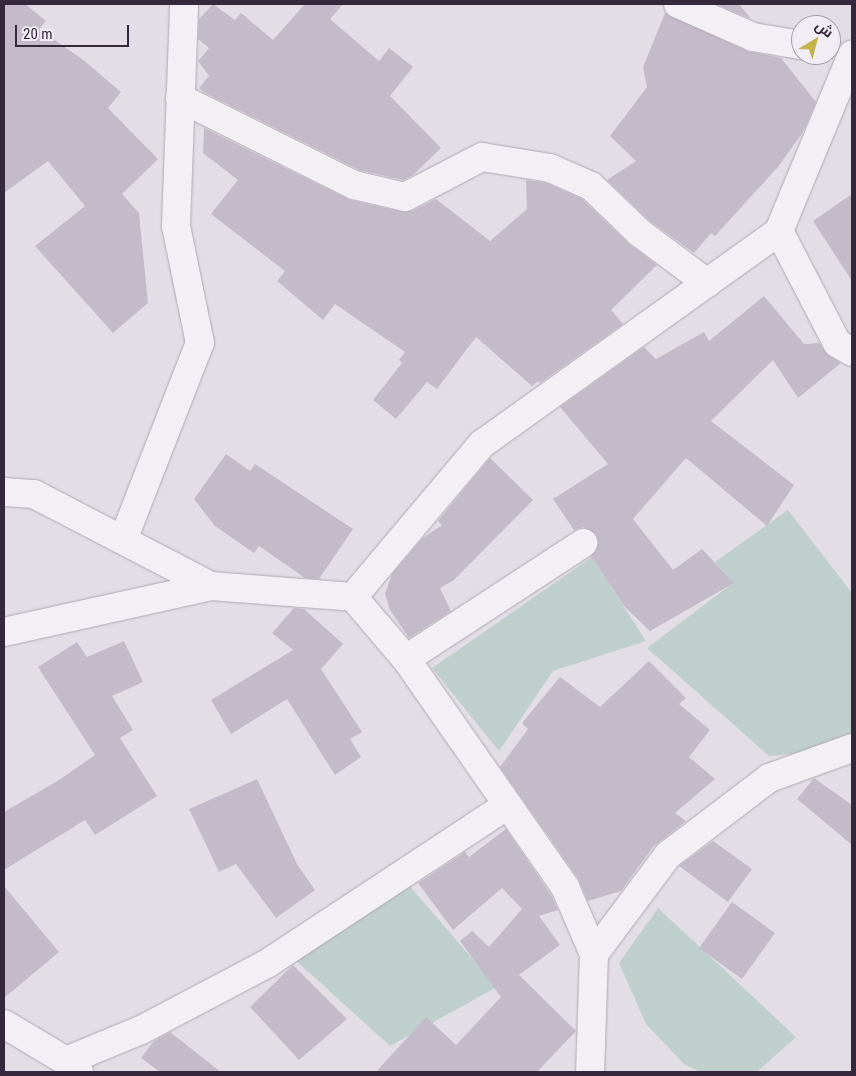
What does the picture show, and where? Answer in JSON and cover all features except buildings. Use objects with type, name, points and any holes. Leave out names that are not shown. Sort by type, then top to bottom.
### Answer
[{"type":"street","points":[[123,540],[200,343],[176,226],[184,4]]},
{"type":"street","points":[[678,4],[753,37],[791,43]]},
{"type":"street","points":[[353,597],[482,444],[779,232],[852,54]]},
{"type":"street","points":[[180,98],[354,185],[405,197],[482,157],[550,168],[591,186],[640,233],[707,283]]},
{"type":"street","points":[[779,232],[837,343],[852,352]]},
{"type":"street","points":[[4,492],[34,494],[211,586]]},
{"type":"street","points":[[406,659],[583,543]]},
{"type":"street","points":[[4,632],[211,586],[353,597],[406,659],[566,887],[594,954],[590,1072]]},
{"type":"street","points":[[594,954],[668,855],[769,778],[852,748]]},
{"type":"street","points":[[4,1024],[72,1067],[268,963],[508,806]]},
{"type":"shaded area","points":[[788,510],[852,593],[852,745],[848,749],[769,756],[647,648],[733,583],[715,562]]},
{"type":"shaded area","points":[[592,557],[646,641],[553,671],[499,751],[432,668]]},
{"type":"shaded area","points":[[407,883],[497,987],[390,1046],[293,958]]},
{"type":"shaded area","points":[[658,908],[796,1037],[757,1072],[700,1072],[684,1064],[646,1024],[619,963]]}]
